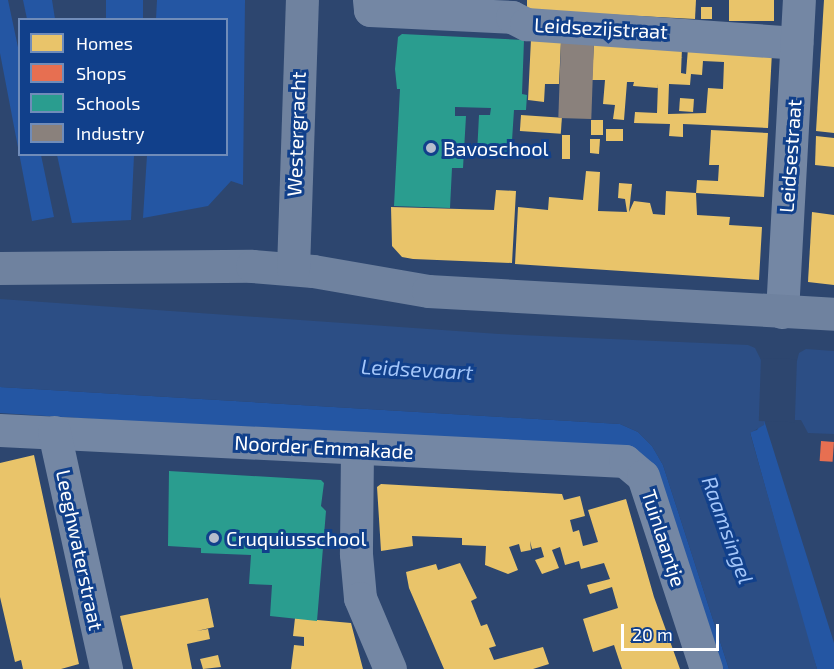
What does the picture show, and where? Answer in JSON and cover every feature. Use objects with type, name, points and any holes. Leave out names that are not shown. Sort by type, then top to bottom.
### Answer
[{"type":"main road","name":"Westergracht","points":[[302,0],[303,270]]},
{"type":"main road","points":[[0,268],[139,264],[303,270],[428,291],[834,314]]},
{"type":"street","name":"Leidsestraat","points":[[782,312],[799,0]]},
{"type":"street","name":"Leidsezijstraat","points":[[378,7],[512,17],[526,24],[796,43]]},
{"type":"street","name":"Noorder Emmakade","points":[[0,430],[357,450],[607,459],[625,462],[643,476]]},
{"type":"street","name":"Leeghwaterstraat","points":[[54,432],[106,669]]},
{"type":"street","points":[[357,450],[356,554],[360,598],[390,669]]},
{"type":"street","name":"Tuinlaantje","points":[[643,476],[706,669]]},
{"type":"shaded area","points":[[0,0],[8,0],[18,47],[18,148],[0,53]]},
{"type":"shaded area","points":[[23,0],[52,0],[55,18],[27,18]]},
{"type":"shaded area","points":[[106,0],[143,0],[143,18],[106,18]]},
{"type":"shaded area","points":[[157,0],[245,0],[243,185],[231,181],[208,206],[143,218],[147,156],[228,156],[228,18],[156,18]]},
{"type":"shaded area","points":[[20,156],[41,156],[54,217],[32,221]]},
{"type":"shaded area","points":[[57,156],[134,156],[131,220],[72,223]]},
{"type":"shaded area","points":[[0,387],[620,424],[638,432],[652,446],[663,465],[729,669],[717,669],[649,470],[357,436],[0,413]]},
{"type":"shaded area","points":[[764,420],[834,643],[834,669],[817,669],[806,635],[750,432],[757,430]]},
{"type":"water","points":[[0,299],[499,334],[748,345],[755,348],[761,360],[797,361],[799,353],[806,349],[834,351],[834,434],[808,433],[801,420],[765,420],[764,425],[750,433],[817,669],[729,669],[663,465],[652,446],[638,432],[620,424],[0,387]]},
{"type":"pier","points":[[761,358],[797,359],[795,422],[759,421]]},
{"type":"building: Homes","points":[[527,0],[696,0],[695,19],[527,10]]},
{"type":"building: Homes","points":[[729,0],[774,0],[774,21],[729,21]]},
{"type":"building: Homes","points":[[824,0],[834,0],[834,133],[816,131]]},
{"type":"building: Homes","points":[[701,7],[712,7],[712,19],[701,19]]},
{"type":"building: Homes","points":[[531,39],[561,41],[559,84],[545,84],[544,102],[528,100]]},
{"type":"building: Homes","points":[[594,42],[682,48],[681,73],[686,74],[688,48],[772,52],[768,128],[683,124],[683,137],[669,136],[670,124],[634,123],[635,112],[657,113],[658,88],[633,86],[634,82],[627,82],[624,120],[613,119],[615,105],[603,104],[605,80],[592,80]],"holes":[[[703,61],[724,62],[723,89],[708,88],[706,113],[668,114],[669,84],[690,85],[691,74],[702,75]]]},
{"type":"building: Homes","points":[[680,98],[694,99],[693,112],[679,111]]},
{"type":"building: Homes","points":[[521,115],[562,118],[561,134],[520,131]]},
{"type":"building: Homes","points":[[591,120],[603,120],[603,135],[591,135]]},
{"type":"building: Homes","points":[[606,129],[623,129],[623,141],[606,141]]},
{"type":"building: Homes","points":[[711,130],[768,133],[764,197],[696,193],[697,180],[718,181],[719,165],[709,165]]},
{"type":"building: Homes","points":[[562,135],[570,135],[570,159],[562,159]]},
{"type":"building: Homes","points":[[816,136],[834,138],[834,167],[815,165]]},
{"type":"building: Homes","points":[[590,139],[600,139],[599,154],[590,153]]},
{"type":"building: Homes","points":[[586,171],[600,172],[598,211],[627,212],[625,199],[618,198],[619,183],[632,184],[629,212],[634,201],[650,203],[653,214],[665,215],[666,191],[696,193],[697,215],[730,217],[729,225],[762,227],[759,280],[515,264],[518,207],[548,210],[549,197],[583,200]]},
{"type":"building: Homes","points":[[496,190],[516,191],[512,263],[413,259],[402,257],[392,246],[391,207],[494,210]]},
{"type":"building: Homes","points":[[812,212],[834,215],[834,285],[808,282]]},
{"type":"building: Homes","points":[[34,455],[79,664],[61,669],[23,669],[21,660],[15,662],[0,597],[0,463]]},
{"type":"building: Homes","points":[[381,484],[562,494],[564,500],[580,496],[585,516],[570,520],[573,532],[579,530],[583,546],[598,542],[588,510],[626,499],[654,597],[680,669],[622,669],[614,645],[593,652],[583,619],[618,608],[612,587],[590,594],[587,585],[610,579],[604,563],[581,569],[579,561],[565,565],[560,547],[552,550],[559,568],[542,574],[535,560],[544,557],[541,547],[532,549],[530,541],[531,550],[521,552],[519,544],[509,547],[518,570],[508,574],[485,565],[486,546],[462,545],[462,538],[412,536],[413,546],[381,551],[377,487]]},
{"type":"building: Homes","points":[[460,563],[477,598],[471,601],[481,626],[487,624],[496,646],[489,648],[494,660],[543,647],[549,664],[533,669],[444,669],[409,588],[406,572],[436,564],[438,570]]},
{"type":"building: Homes","points":[[208,598],[214,627],[197,631],[208,629],[210,639],[187,644],[192,669],[133,669],[120,616]]},
{"type":"building: Homes","points":[[295,618],[351,623],[363,669],[291,669],[294,645],[304,646],[304,637],[293,636]]},
{"type":"building: Homes","points":[[218,655],[221,667],[203,669],[200,659]]},
{"type":"building: Shops","points":[[821,441],[834,442],[833,462],[820,461]]},
{"type":"building: Schools","points":[[402,34],[524,40],[522,94],[527,95],[526,110],[514,110],[511,156],[477,154],[479,115],[490,115],[491,108],[455,107],[455,116],[466,116],[463,168],[452,168],[450,208],[394,206],[400,89],[397,89],[395,69],[398,37]]},
{"type":"building: Schools","points":[[169,471],[321,480],[324,483],[321,506],[326,511],[317,621],[270,616],[272,585],[249,584],[251,555],[201,553],[201,548],[168,546]]},
{"type":"building: Industry","points":[[561,41],[594,42],[591,119],[558,118]]},
{"type":"place","name":"Bavoschool","points":[[431,148]]},
{"type":"place","name":"Cruquiusschool","points":[[214,538]]},
{"type":"water label","name":"Leidsevaart","points":[[417,369]]},
{"type":"water label","name":"Raamsingel","points":[[728,530]]}]
